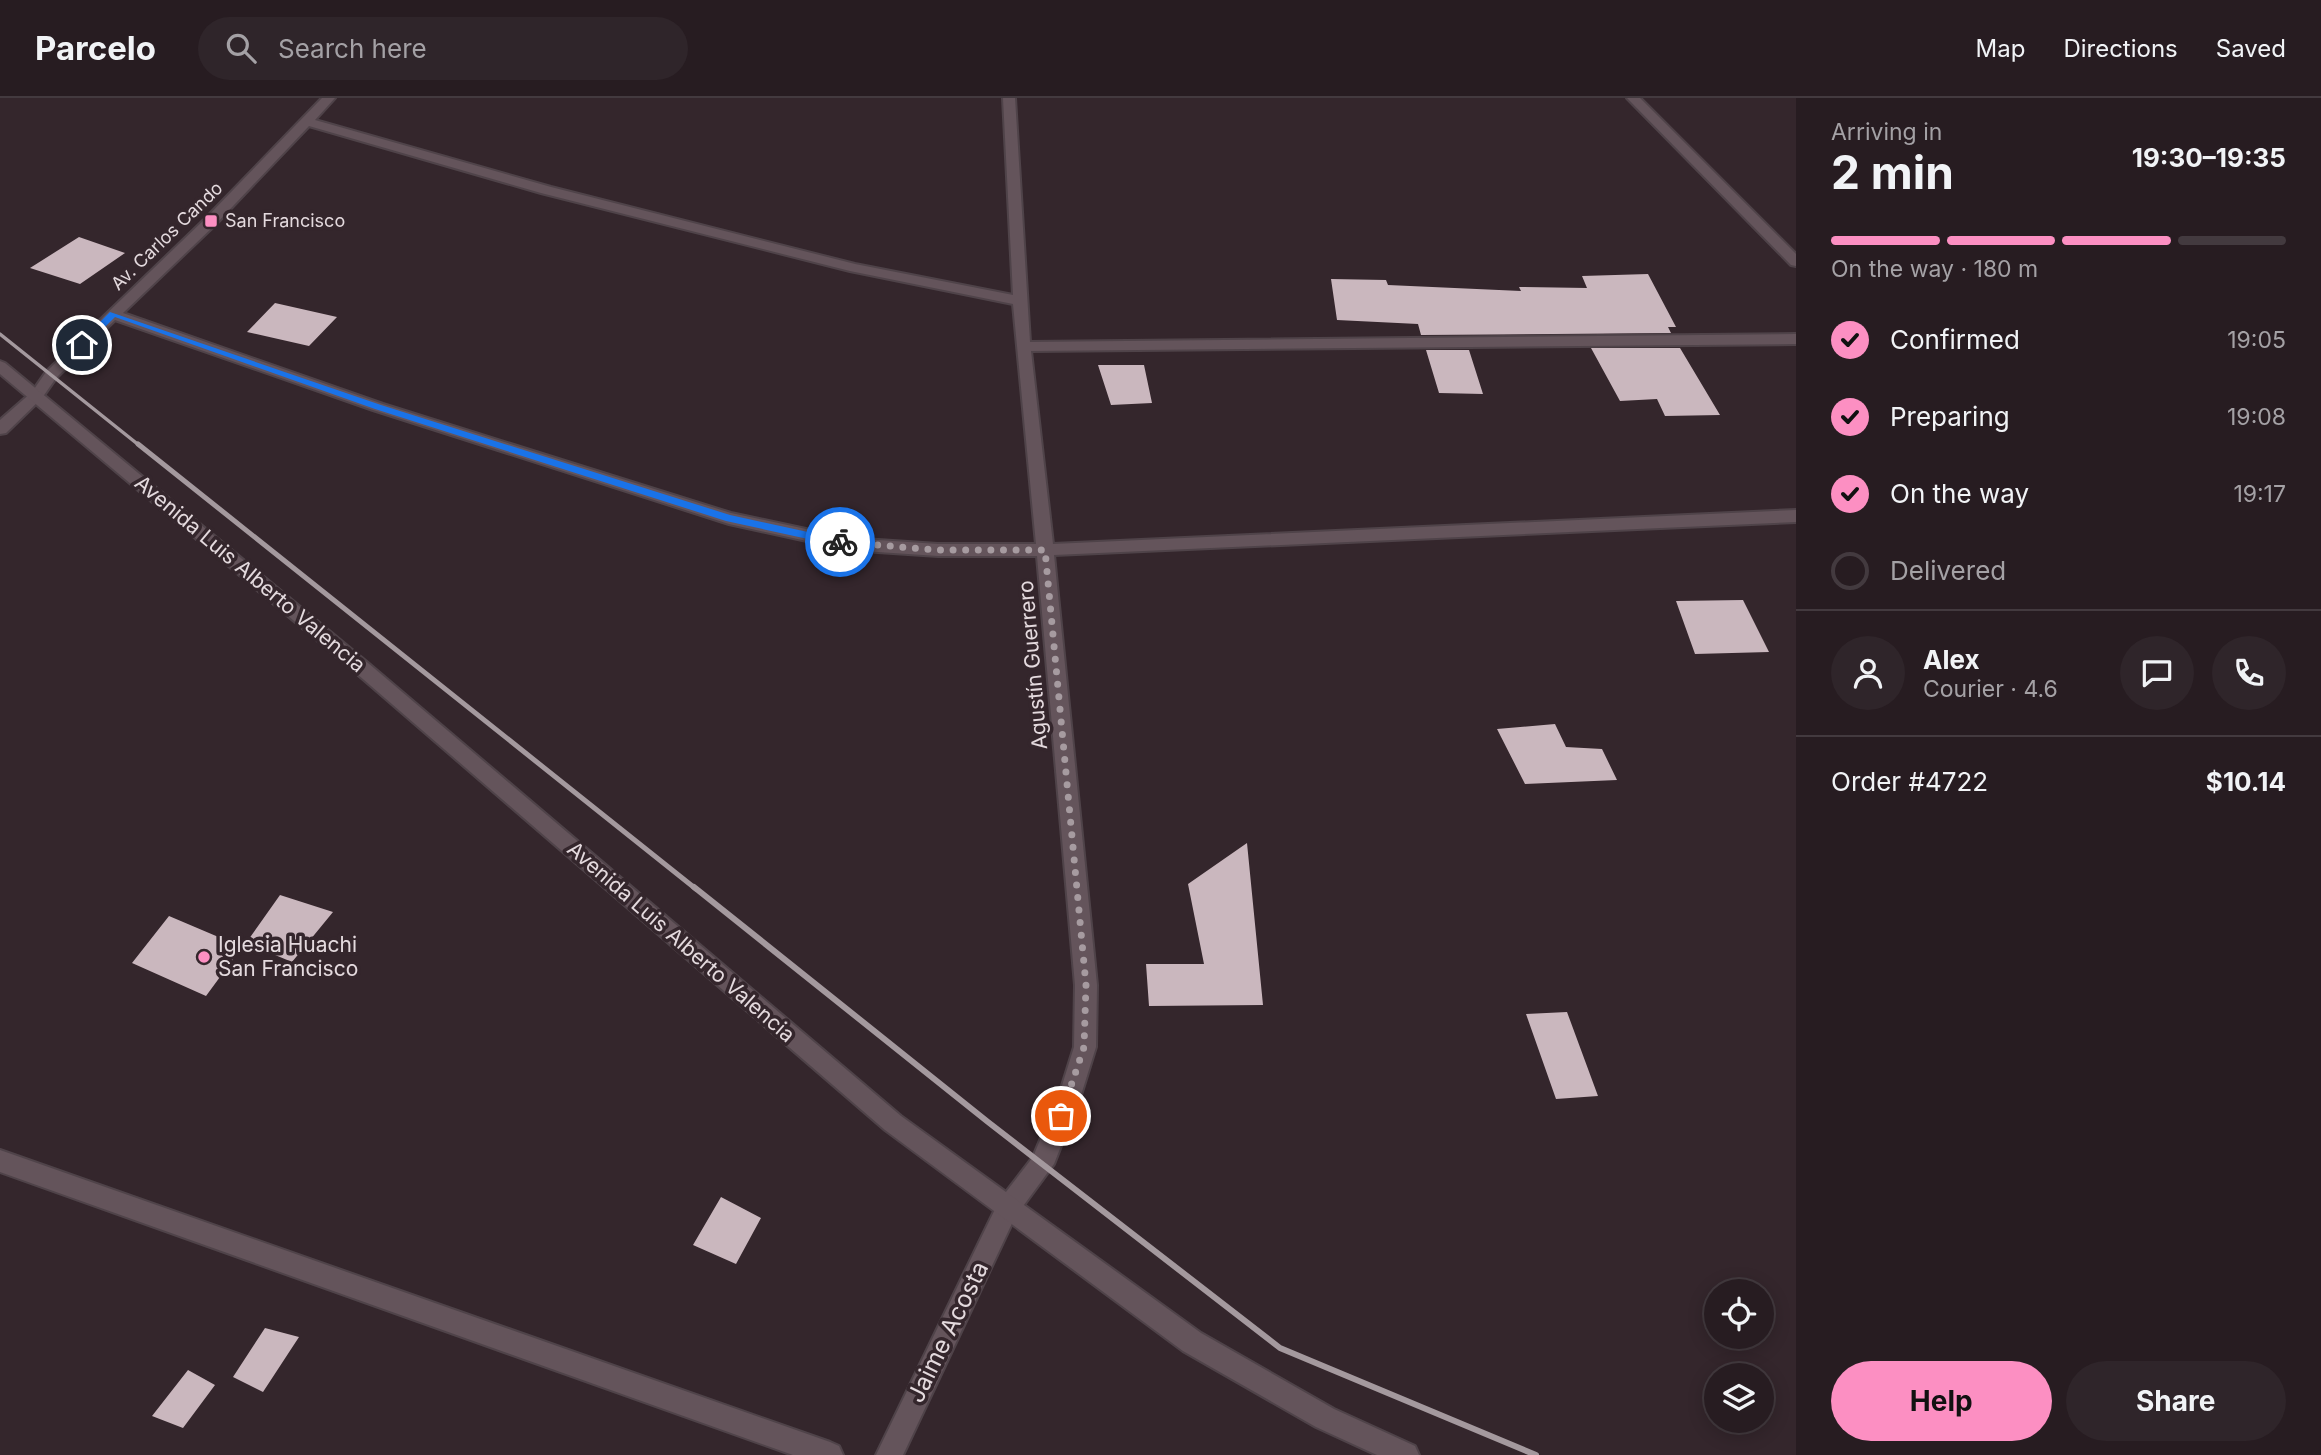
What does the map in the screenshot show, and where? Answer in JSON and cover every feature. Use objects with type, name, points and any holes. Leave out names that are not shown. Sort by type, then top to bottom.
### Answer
[{"type":"street","name":"Av. Carlos Cando","points":[[0,429],[37,395],[51,375],[211,221],[329,98]]},
{"type":"street","name":"Agustín Guerrero","points":[[1007,1209],[1042,1164],[1071,1092],[1084,1047],[1086,985],[1023,347],[1009,98]]},
{"type":"street","points":[[1633,98],[1796,262]]},
{"type":"street","points":[[307,122],[545,190],[855,268],[1020,301]]},
{"type":"street","points":[[113,314],[378,407],[729,518],[848,544],[938,550],[1045,550],[1796,516]]},
{"type":"street","points":[[1023,347],[1796,339]]},
{"type":"street","name":"Avenida Luis Alberto Valencia","points":[[0,366],[362,668],[893,1123],[1192,1342],[1325,1418],[1406,1455]]},
{"type":"street","points":[[0,1161],[830,1455]]},
{"type":"street","name":"Jaime Acosta","points":[[888,1455],[1007,1209]]},
{"type":"building","points":[[79,237],[125,253],[80,284],[30,268]]},
{"type":"building","points":[[1648,274],[1676,327],[1668,327],[1671,333],[1421,335],[1418,324],[1337,320],[1331,279],[1386,280],[1388,285],[1521,291],[1519,287],[1587,288],[1582,276]]},
{"type":"building","points":[[275,303],[337,317],[309,346],[247,332]]},
{"type":"building","points":[[1591,348],[1680,348],[1720,415],[1665,416],[1657,399],[1620,401]]},
{"type":"building","points":[[1426,350],[1469,350],[1483,394],[1439,393]]},
{"type":"building","points":[[1098,365],[1144,365],[1152,403],[1111,405]]},
{"type":"building","points":[[1743,600],[1769,652],[1695,654],[1676,601]]},
{"type":"building","points":[[1555,724],[1566,747],[1602,749],[1617,780],[1525,784],[1497,729]]},
{"type":"building","points":[[1247,843],[1263,1005],[1149,1006],[1146,964],[1204,964],[1188,884]]},
{"type":"building","points":[[280,895],[333,912],[292,962],[246,943]]},
{"type":"building","points":[[169,916],[242,947],[206,996],[132,963]]},
{"type":"building","points":[[1567,1012],[1598,1096],[1556,1099],[1526,1014]]},
{"type":"building","points":[[721,1197],[761,1218],[736,1264],[693,1245]]},
{"type":"building","points":[[265,1328],[299,1337],[263,1392],[233,1377]]},
{"type":"building","points":[[188,1370],[215,1385],[183,1428],[152,1416]]},
{"type":"railway","points":[[0,334],[140,446]]},
{"type":"railway","points":[[138,444],[696,889]]},
{"type":"railway","points":[[694,887],[988,1122],[1280,1348],[1536,1455]]},
{"type":"way so far","points":[[840,542],[938,550],[1045,550],[1086,985],[1084,1047],[1061,1116]]},
{"type":"place","name":"San Francisco","points":[[211,221]]},
{"type":"place","name":"Iglesia Huachi San Francisco","points":[[204,957]]},
{"type":"route","points":[[82,345],[113,314],[378,407],[729,518],[840,542]]}]
